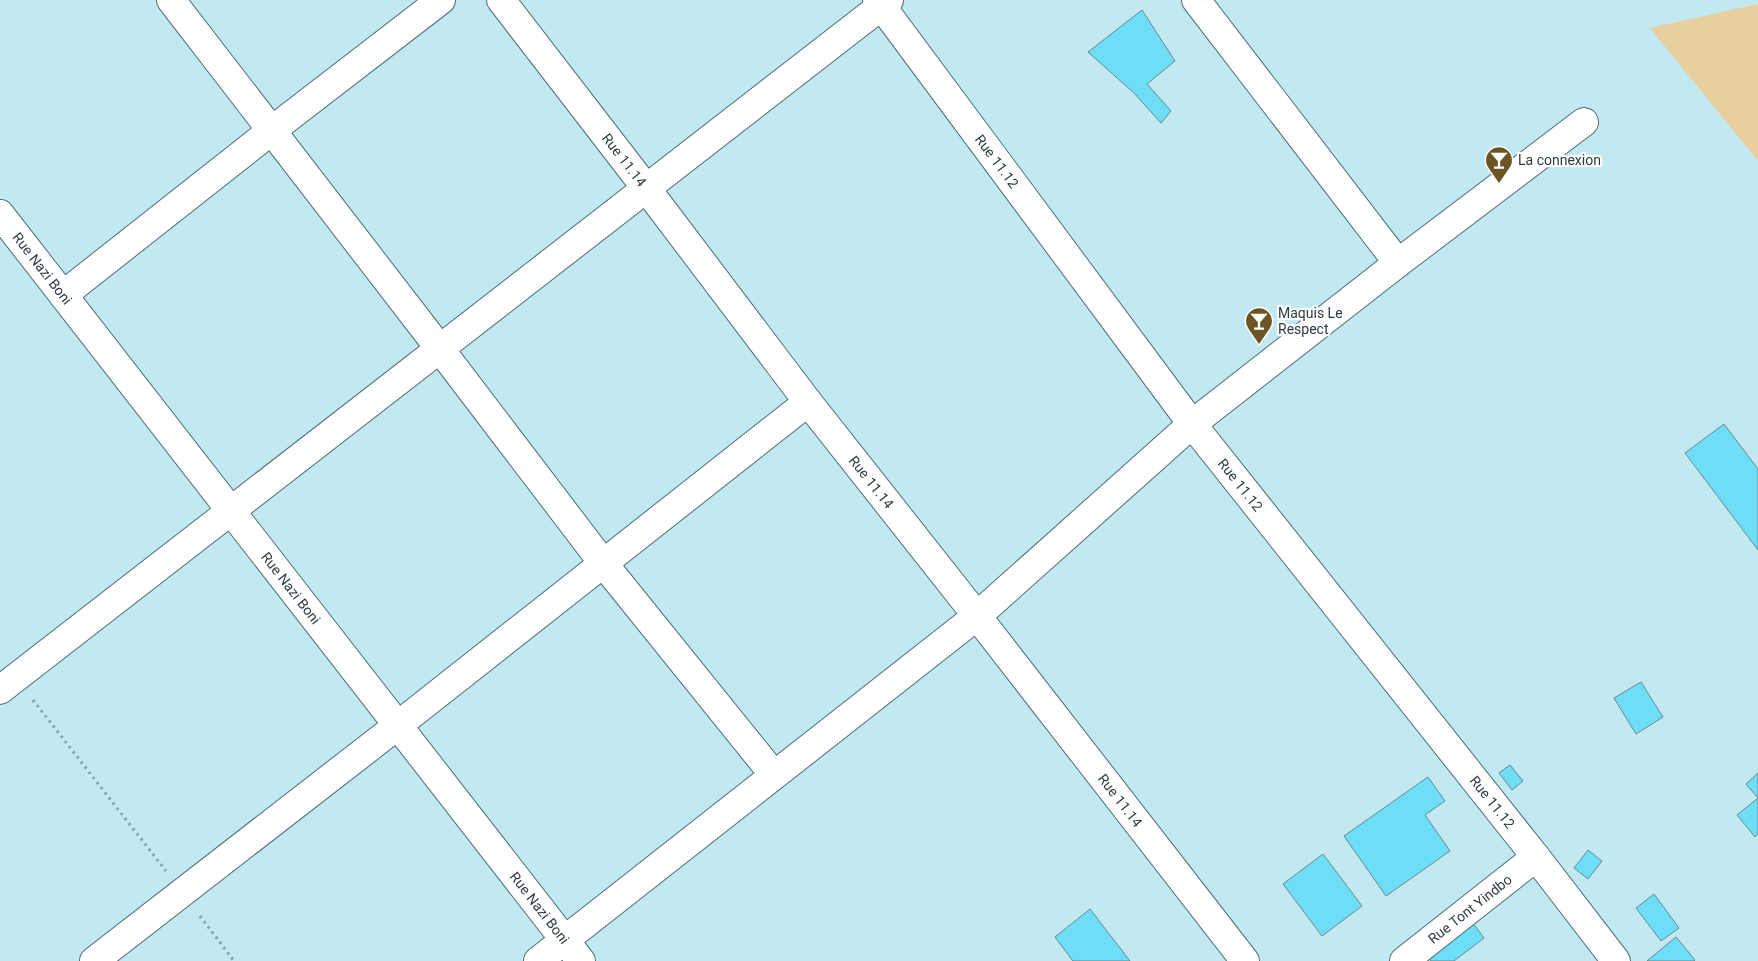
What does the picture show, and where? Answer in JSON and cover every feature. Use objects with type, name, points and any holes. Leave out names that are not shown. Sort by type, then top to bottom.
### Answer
[{"type":"street","points":[[171,0],[603,563],[774,775]]},
{"type":"street","points":[[63,295],[441,0]]},
{"type":"street","name":"Rue 11.14","points":[[501,0],[808,402],[1245,961]]},
{"type":"street","points":[[1196,0],[1398,263]]},
{"type":"street","points":[[8,684],[883,2]]},
{"type":"street","name":"Rue 11.12","points":[[883,2],[1192,424],[1616,961]]},
{"type":"street","points":[[538,961],[573,951],[774,775],[977,616],[1192,424],[1398,263],[1584,122]]},
{"type":"street","name":"Rue Nazi Boni","points":[[0,214],[573,951]]},
{"type":"street","points":[[94,961],[397,726],[808,402]]},
{"type":"street","name":"Rue Tont Yindbo","points":[[1404,961],[1536,858]]},
{"type":"path","points":[[8,684],[182,892],[234,961]]},
{"type":"shaded area","points":[[1758,4],[1758,161],[1650,28]]},
{"type":"building","points":[[1142,10],[1175,61],[1147,84],[1171,111],[1161,123],[1134,93],[1088,52]]},
{"type":"building","points":[[1724,424],[1758,469],[1758,550],[1685,453]]},
{"type":"building","points":[[1641,682],[1663,717],[1636,734],[1614,698]]},
{"type":"building","points":[[1510,765],[1523,781],[1512,790],[1499,773]]},
{"type":"building","points":[[1758,773],[1758,798],[1746,784]]},
{"type":"building","points":[[1428,777],[1445,801],[1425,815],[1450,851],[1386,896],[1344,836]]},
{"type":"building","points":[[1758,798],[1758,834],[1755,837],[1737,815]]},
{"type":"building","points":[[1588,850],[1602,861],[1588,879],[1574,868]]},
{"type":"building","points":[[1323,854],[1362,906],[1322,936],[1283,884]]},
{"type":"building","points":[[1654,894],[1679,928],[1661,941],[1636,908]]},
{"type":"building","points":[[1090,909],[1130,961],[1073,961],[1055,937]]},
{"type":"building","points":[[1472,922],[1484,938],[1454,961],[1431,961],[1427,956]]},
{"type":"building","points":[[1676,937],[1694,961],[1647,961]]},
{"type":"place","name":"La connexion","points":[[1499,184]]},
{"type":"place","name":"Maquis Le Respect","points":[[1259,345]]}]
